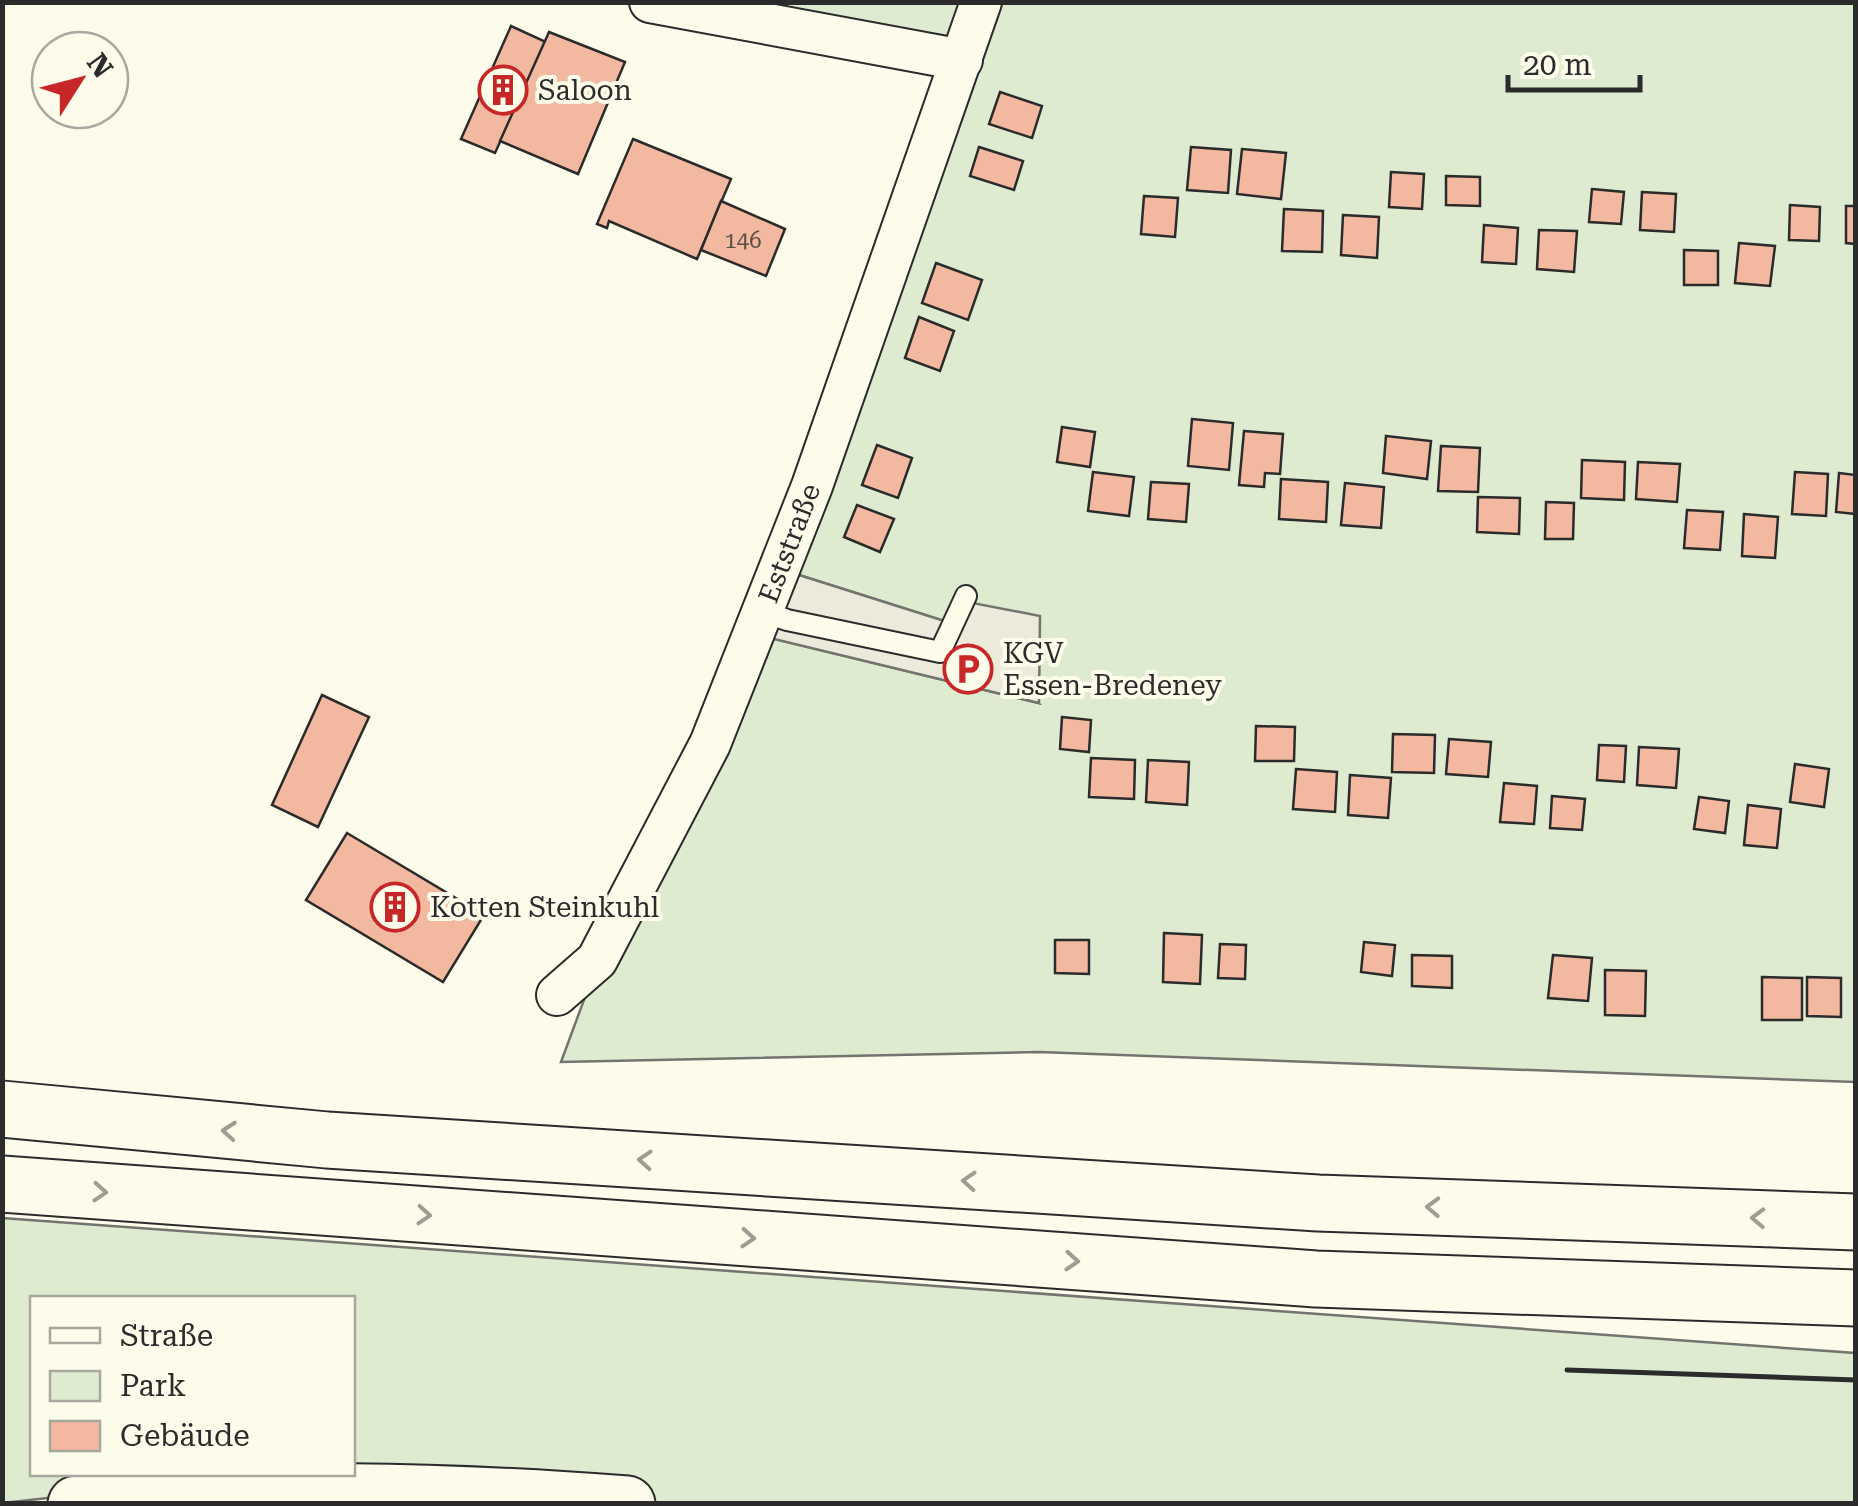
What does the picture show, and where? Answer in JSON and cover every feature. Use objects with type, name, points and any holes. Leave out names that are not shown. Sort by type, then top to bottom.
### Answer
[{"type":"main road","points":[[2,1109],[326,1140],[1318,1203],[1856,1222]]},
{"type":"main road","points":[[2,1184],[1316,1278],[1856,1298]]},
{"type":"main road","points":[[76,1504],[195,1498],[513,1495],[627,1504]]},
{"type":"street","points":[[650,2],[962,60]]},
{"type":"street","name":"Eststraße","points":[[556,995],[597,960],[710,744],[812,486],[981,2]]},
{"type":"lane","points":[[762,612],[940,652],[966,596]]},
{"type":"green space","points":[[657,3],[979,3],[961,58]]},
{"type":"green space","points":[[982,3],[1855,3],[1855,1082],[1039,1052],[561,1062],[598,962],[754,634],[1038,703],[954,624],[780,569]]},
{"type":"green space","points":[[2,1218],[1855,1353],[1855,1503],[201,1504],[83,1494],[3,1503]]},
{"type":"shaded area","name":"KGV Essen-Bredeney","points":[[780,569],[954,624],[973,603],[1040,616],[1039,703],[754,634]]},
{"type":"building","name":"Saloon","points":[[511,26],[546,42],[495,153],[461,139]]},
{"type":"building","points":[[549,32],[625,62],[578,174],[500,141]]},
{"type":"building","points":[[1000,92],[1042,106],[1032,138],[989,124]]},
{"type":"building","points":[[633,139],[731,179],[697,259],[609,221],[607,228],[597,224]]},
{"type":"building","points":[[979,147],[1023,161],[1014,190],[970,176]]},
{"type":"building","points":[[1191,147],[1231,150],[1228,193],[1187,190]]},
{"type":"building","points":[[1242,149],[1286,153],[1281,199],[1237,194]]},
{"type":"building","points":[[1391,172],[1424,174],[1422,209],[1389,207]]},
{"type":"building","points":[[1446,176],[1480,177],[1480,206],[1446,205]]},
{"type":"building","points":[[1592,189],[1624,192],[1621,224],[1589,222]]},
{"type":"building","points":[[1642,192],[1676,194],[1674,232],[1640,230]]},
{"type":"building","points":[[1144,196],[1178,198],[1175,237],[1141,234]]},
{"type":"building","points":[[721,201],[785,229],[766,276],[701,250]]},
{"type":"building","points":[[1790,205],[1820,207],[1819,241],[1789,240]]},
{"type":"building","points":[[1846,206],[1856,206],[1856,244],[1846,243]]},
{"type":"building","points":[[1284,209],[1323,211],[1322,252],[1282,251]]},
{"type":"building","points":[[1343,215],[1379,217],[1377,258],[1341,255]]},
{"type":"building","points":[[1484,225],[1518,228],[1516,264],[1482,262]]},
{"type":"building","points":[[1539,230],[1577,231],[1574,272],[1537,269]]},
{"type":"building","points":[[1739,243],[1775,246],[1770,286],[1735,283]]},
{"type":"building","points":[[1684,250],[1718,251],[1718,285],[1684,285]]},
{"type":"building","points":[[936,263],[982,280],[968,320],[922,303]]},
{"type":"building","points":[[919,317],[954,331],[940,371],[905,358]]},
{"type":"building","points":[[1192,419],[1233,423],[1229,470],[1188,466]]},
{"type":"building","points":[[1062,427],[1095,432],[1090,467],[1057,462]]},
{"type":"building","points":[[1244,431],[1283,434],[1280,474],[1265,473],[1264,487],[1239,485]]},
{"type":"building","points":[[1386,436],[1431,441],[1427,479],[1383,473]]},
{"type":"building","points":[[877,445],[912,458],[898,498],[862,485]]},
{"type":"building","points":[[1441,446],[1480,448],[1478,492],[1438,491]]},
{"type":"building","points":[[1582,460],[1625,462],[1624,500],[1581,498]]},
{"type":"building","points":[[1638,462],[1680,464],[1677,502],[1636,499]]},
{"type":"building","points":[[1093,472],[1134,477],[1129,516],[1088,511]]},
{"type":"building","points":[[1795,472],[1828,474],[1826,516],[1792,514]]},
{"type":"building","points":[[1839,473],[1856,475],[1856,514],[1836,512]]},
{"type":"building","points":[[1281,479],[1328,482],[1326,522],[1279,519]]},
{"type":"building","points":[[1151,482],[1189,484],[1186,522],[1148,519]]},
{"type":"building","points":[[1345,483],[1384,487],[1381,528],[1341,525]]},
{"type":"building","points":[[1478,497],[1520,498],[1519,534],[1477,532]]},
{"type":"building","points":[[1546,502],[1574,503],[1573,539],[1545,539]]},
{"type":"building","points":[[857,505],[894,519],[880,552],[844,537]]},
{"type":"building","points":[[1687,510],[1723,512],[1720,550],[1684,548]]},
{"type":"building","points":[[1744,514],[1778,517],[1775,558],[1742,556]]},
{"type":"building","points":[[322,695],[369,717],[318,827],[272,805]]},
{"type":"building","points":[[1062,717],[1091,720],[1089,752],[1060,749]]},
{"type":"building","points":[[1256,726],[1295,727],[1294,761],[1255,761]]},
{"type":"building","points":[[1393,734],[1435,735],[1434,773],[1392,772]]},
{"type":"building","points":[[1449,739],[1491,742],[1488,777],[1446,774]]},
{"type":"building","points":[[1599,745],[1626,746],[1624,782],[1597,780]]},
{"type":"building","points":[[1639,747],[1679,749],[1676,788],[1637,785]]},
{"type":"building","points":[[1091,758],[1135,760],[1134,799],[1089,797]]},
{"type":"building","points":[[1148,760],[1189,762],[1187,805],[1146,802]]},
{"type":"building","points":[[1795,764],[1829,769],[1824,807],[1790,802]]},
{"type":"building","points":[[1296,769],[1337,772],[1335,812],[1293,809]]},
{"type":"building","points":[[1350,775],[1391,778],[1388,818],[1348,815]]},
{"type":"building","points":[[1504,783],[1537,786],[1534,824],[1500,822]]},
{"type":"building","points":[[1552,796],[1585,799],[1582,830],[1550,828]]},
{"type":"building","points":[[1699,797],[1729,801],[1725,833],[1694,829]]},
{"type":"building","points":[[1748,805],[1781,809],[1777,848],[1744,845]]},
{"type":"building","name":"Kotten Steinkuhl","points":[[347,833],[484,915],[443,982],[306,900]]},
{"type":"building","points":[[1164,933],[1202,935],[1200,984],[1163,982]]},
{"type":"building","points":[[1055,940],[1089,940],[1089,974],[1055,973]]},
{"type":"building","points":[[1364,942],[1395,945],[1392,976],[1361,972]]},
{"type":"building","points":[[1220,944],[1246,945],[1245,979],[1218,978]]},
{"type":"building","points":[[1412,955],[1452,956],[1452,988],[1412,986]]},
{"type":"building","points":[[1553,955],[1592,958],[1588,1001],[1548,998]]},
{"type":"building","points":[[1605,970],[1646,971],[1645,1016],[1605,1015]]},
{"type":"building","points":[[1762,977],[1802,978],[1802,1020],[1762,1020]]},
{"type":"building","points":[[1807,977],[1841,978],[1841,1017],[1807,1016]]},
{"type":"wall","points":[[1567,1370],[1856,1380]]},
{"type":"place","name":"Saloon","points":[[503,90]]},
{"type":"place","name":"KGV Essen-Bredeney","points":[[968,669]]},
{"type":"place","name":"Kotten Steinkuhl","points":[[395,907]]}]
